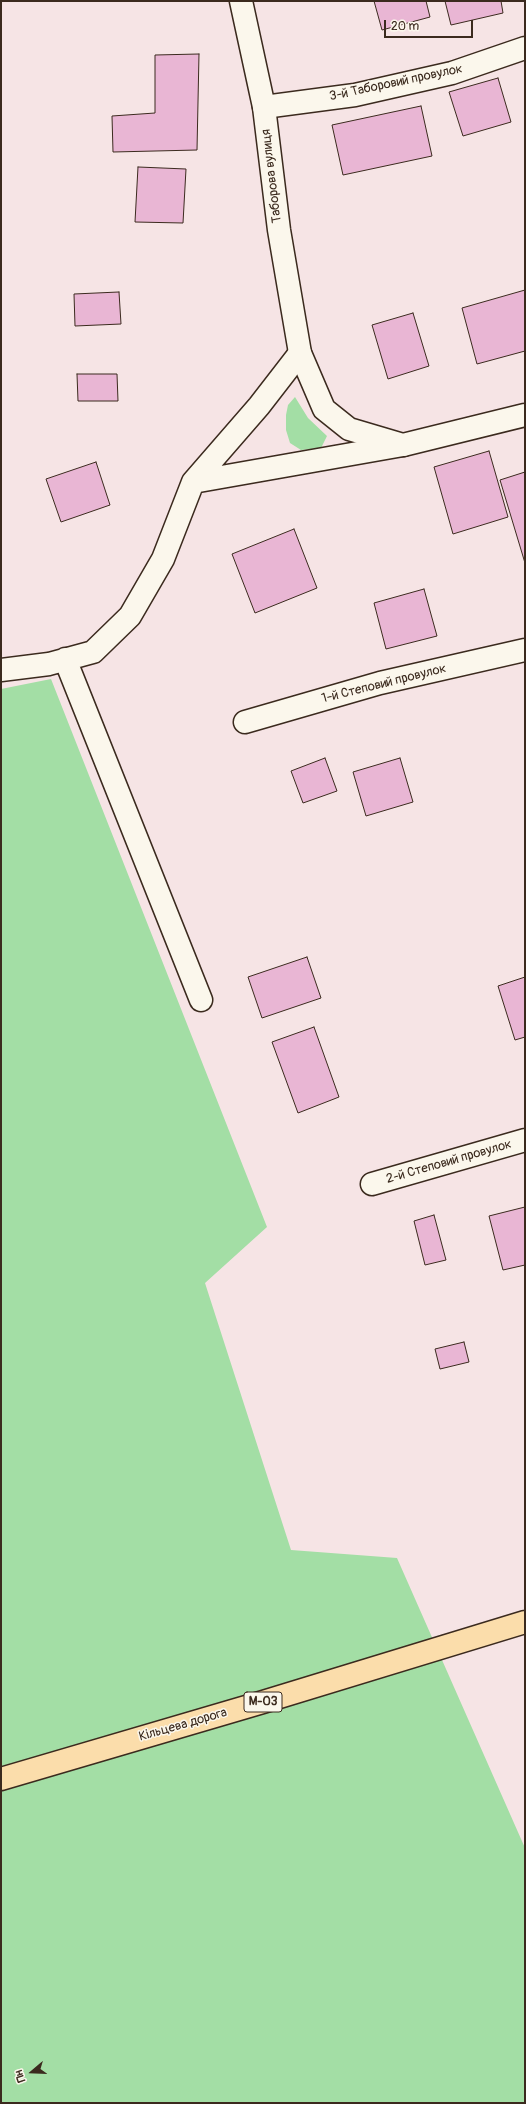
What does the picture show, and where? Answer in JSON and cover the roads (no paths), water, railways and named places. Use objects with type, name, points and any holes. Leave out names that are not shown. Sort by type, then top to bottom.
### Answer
[{"type":"highway","name":"Кільцева дорога","points":[[1,1779],[263,1702],[525,1622]]},
{"type":"street","name":"Таборова вулиця","points":[[241,1],[264,107],[279,230],[300,353],[324,410],[349,429],[403,446]]},
{"type":"street","name":"3-й Таборовий провулок","points":[[264,107],[370,92],[452,73],[525,48]]},
{"type":"street","points":[[1,670],[50,664],[93,652],[130,616],[163,559],[193,482],[259,406],[300,353]]},
{"type":"street","points":[[193,482],[403,446],[525,416]]},
{"type":"street","name":"1-й Степовий провулок","points":[[244,722],[380,683],[525,650]]},
{"type":"street","points":[[65,660],[201,1000]]},
{"type":"street","name":"2-й Степовий провулок","points":[[372,1184],[525,1140]]}]
